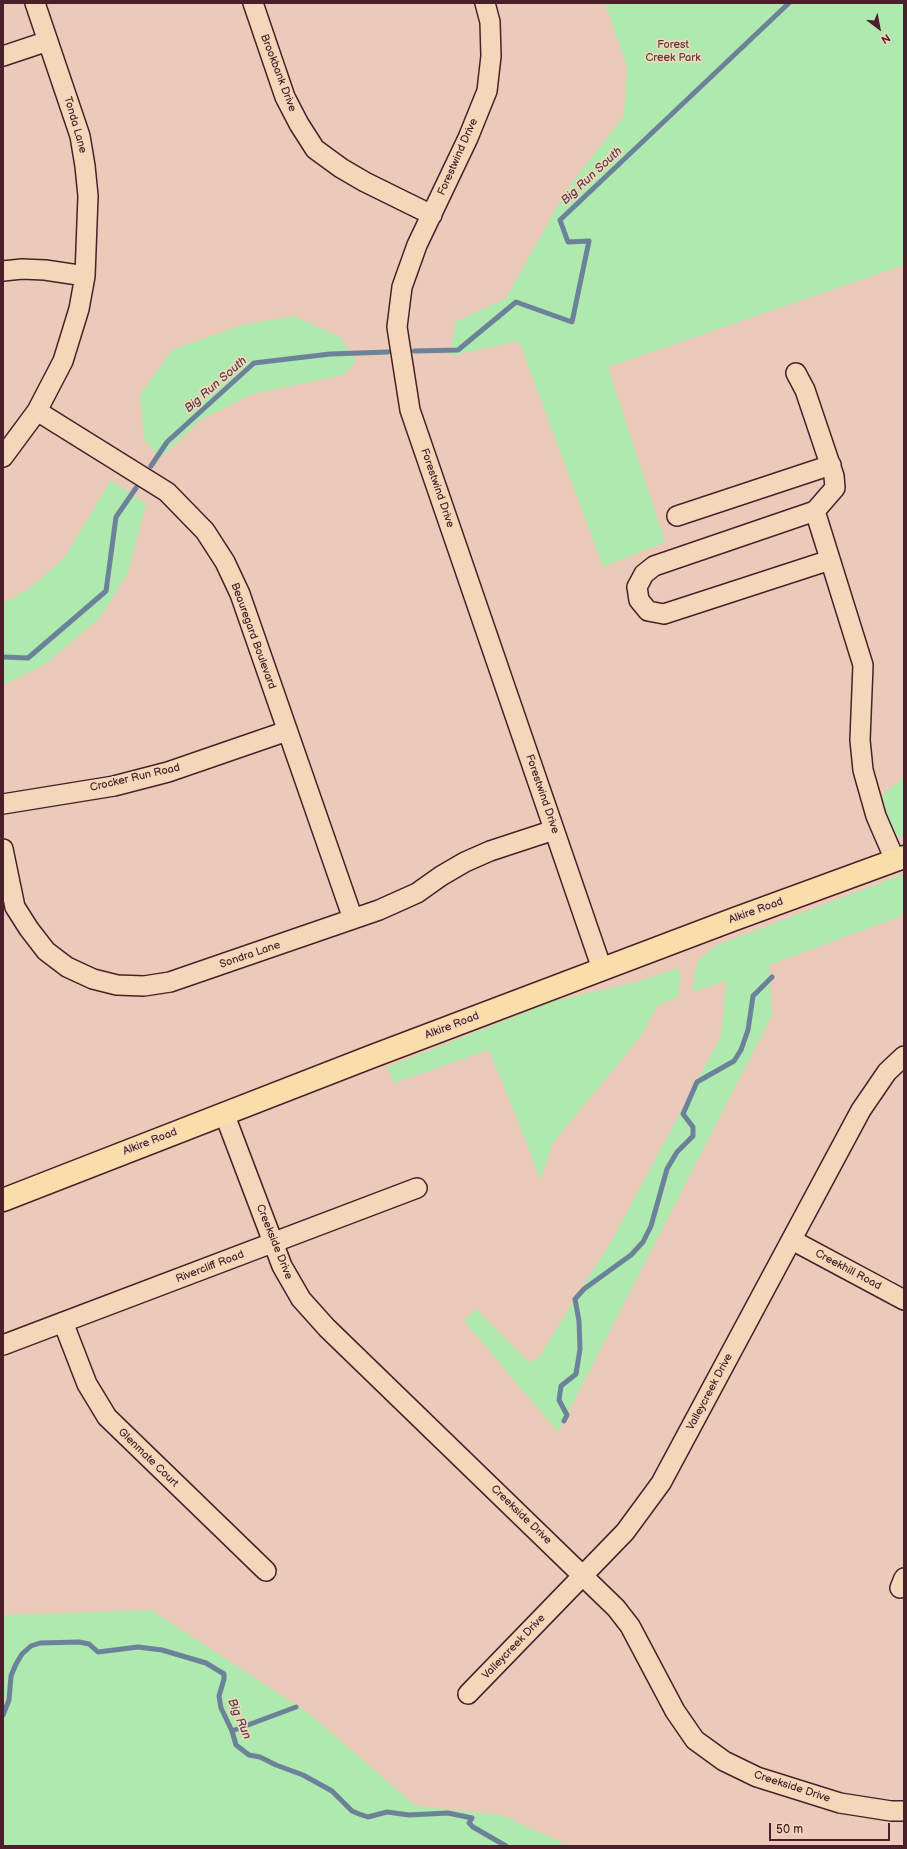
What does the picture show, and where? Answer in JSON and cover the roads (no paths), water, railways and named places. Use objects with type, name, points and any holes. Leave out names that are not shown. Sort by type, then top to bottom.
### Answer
[{"type":"main road","name":"Alkire Road","points":[[3,1200],[224,1113],[602,969],[900,858]]},
{"type":"street","name":"Tonda Lane","points":[[3,457],[36,411],[63,361],[79,309],[85,276],[88,196],[80,136],[36,3]]},
{"type":"street","name":"Brookbank Drive","points":[[253,3],[285,97],[298,124],[315,149],[341,168],[365,182],[432,215]]},
{"type":"street","name":"Forestwind Drive","points":[[485,3],[490,22],[491,56],[487,91],[471,132],[418,245],[402,288],[397,327],[410,410],[602,969]]},
{"type":"street","points":[[3,56],[48,41]]},
{"type":"street","points":[[3,271],[29,269],[85,276]]},
{"type":"street","points":[[796,373],[805,390],[831,465],[835,488],[815,512],[654,566],[644,574],[637,587],[639,600],[648,610],[664,614],[830,560]]},
{"type":"street","name":"Beauregard Boulevard","points":[[36,411],[167,492],[204,531],[225,562],[240,594],[353,919]]},
{"type":"street","points":[[677,516],[831,465]]},
{"type":"street","points":[[815,512],[863,666],[860,740],[863,770],[876,816],[900,858]]},
{"type":"street","name":"Crocker Run Road","points":[[3,804],[114,786],[168,772],[287,731]]},
{"type":"street","name":"Sondra Lane","points":[[3,849],[15,907],[29,929],[46,950],[67,967],[92,979],[117,985],[144,986],[170,982],[379,910],[417,893],[441,876],[478,856],[554,830]]},
{"type":"street","name":"Valleycreek Drive","points":[[468,1694],[625,1532],[660,1483],[861,1110],[887,1072],[904,1056]]},
{"type":"street","name":"Creekside Drive","points":[[224,1113],[282,1266],[297,1294],[308,1309],[616,1608],[630,1626],[675,1711],[695,1740],[724,1761],[757,1777],[840,1803],[891,1811],[904,1811]]},
{"type":"street","name":"Rivercliff Road","points":[[3,1345],[417,1188]]},
{"type":"street","name":"Creekhill Road","points":[[792,1240],[904,1300]]},
{"type":"street","name":"Glenmate Court","points":[[64,1322],[87,1384],[107,1417],[266,1571]]},
{"type":"waterway","name":"Big Run South","points":[[414,351],[458,350],[516,302],[572,322],[589,241],[568,242],[560,220],[789,3]]},
{"type":"waterway","name":"Big Run South","points":[[151,466],[167,442],[254,363],[330,354],[388,352]]},
{"type":"waterway","name":"Big Run South","points":[[3,657],[28,658],[106,591],[116,517],[136,488]]},
{"type":"waterway","points":[[564,1421],[567,1415],[559,1400],[561,1386],[576,1374],[580,1349],[579,1321],[575,1299],[584,1289],[631,1255],[643,1242],[651,1226],[667,1169],[677,1152],[693,1136],[693,1127],[683,1114],[697,1082],[734,1061],[741,1050],[748,1030],[753,996],[772,977]]},
{"type":"waterway","name":"Big Run","points":[[3,1715],[9,1700],[11,1676],[22,1654],[31,1646],[40,1643],[79,1642],[89,1644],[98,1652],[138,1647],[162,1650],[206,1663],[224,1674],[219,1696],[221,1708],[232,1731],[236,1745],[249,1755],[260,1757],[276,1765],[303,1775],[332,1791],[352,1811],[359,1814],[368,1817],[387,1812],[409,1815],[448,1813],[472,1818],[469,1823],[473,1827],[506,1846]]},
{"type":"waterway","points":[[232,1731],[296,1707]]},
{"type":"park label","name":"Forest Creek Park","points":[[673,51]]}]
